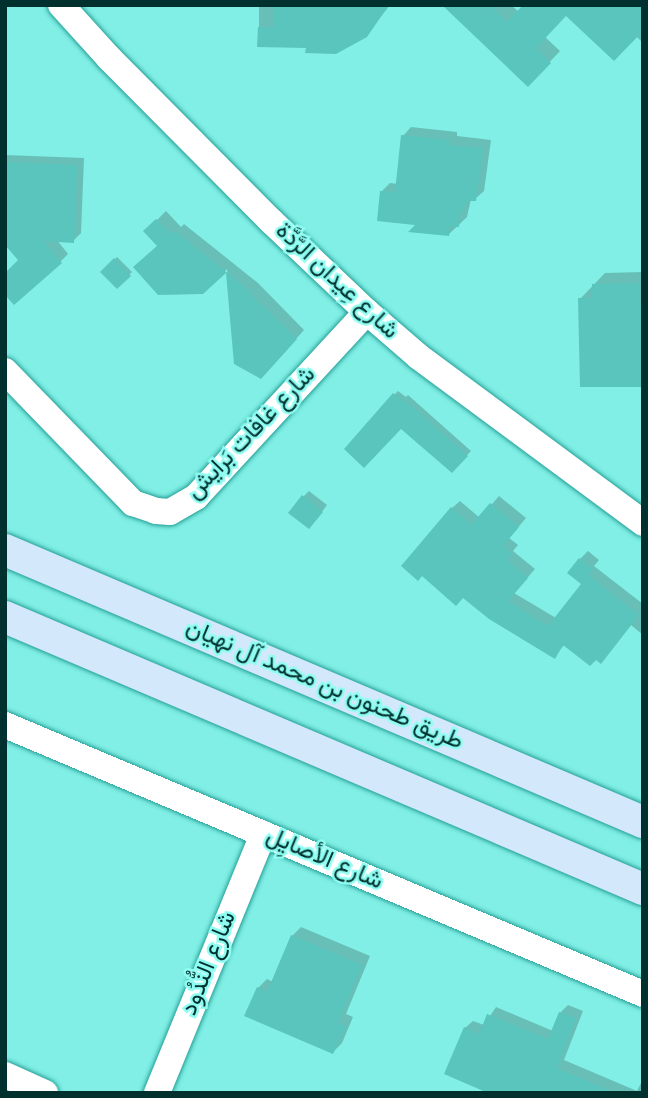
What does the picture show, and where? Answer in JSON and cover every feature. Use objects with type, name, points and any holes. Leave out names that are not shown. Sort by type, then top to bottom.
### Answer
[{"type":"main road","name":"طريق طحنون بن محمد آل نهيان","points":[[5,551],[643,822]]},
{"type":"main road","points":[[5,617],[643,889]]},
{"type":"street","name":"شارع عِيدان الرَّدَّة","points":[[61,5],[109,58],[242,192],[367,312],[419,357],[643,523]]},
{"type":"street","name":"شارع غافات بَرايش","points":[[5,371],[132,503],[156,511],[170,512],[196,497],[367,312]]},
{"type":"street","name":"شارع الأصايِل","points":[[5,724],[643,994]]},
{"type":"street","name":"شارع النُّدُود","points":[[157,1093],[263,834]]},
{"type":"street","points":[[5,1075],[46,1093]]},
{"type":"building","points":[[274,5],[389,5],[367,37],[336,54],[305,53],[306,48],[257,47],[258,27],[273,27]]},
{"type":"building","points":[[442,5],[490,5],[507,22],[523,5],[643,5],[643,31],[614,61],[566,16],[536,48],[551,63],[528,87]]},
{"type":"building","points":[[401,135],[449,140],[449,145],[483,148],[476,201],[468,201],[460,213],[459,227],[450,227],[449,236],[408,232],[415,225],[377,221],[380,191],[395,192]]},
{"type":"building","points":[[5,162],[77,165],[74,243],[43,241],[62,263],[14,305],[5,295],[5,273],[18,260],[5,245]]},
{"type":"building","points":[[156,219],[171,234],[175,231],[251,292],[250,294],[297,339],[261,379],[234,364],[226,273],[203,294],[158,295],[133,267],[157,246],[143,231]]},
{"type":"building","points":[[114,258],[131,276],[117,289],[100,272]]},
{"type":"building","points":[[640,283],[640,305],[643,305],[643,387],[580,387],[578,298],[592,298],[592,284]]},
{"type":"building","points":[[393,393],[468,456],[452,473],[401,429],[364,468],[344,449]]},
{"type":"building","points":[[302,495],[323,512],[309,529],[288,513]]},
{"type":"building","points":[[490,503],[519,527],[503,546],[512,554],[507,560],[528,578],[508,601],[548,626],[581,584],[567,573],[579,558],[593,569],[588,575],[639,615],[601,664],[596,660],[590,666],[563,645],[555,659],[489,619],[463,598],[456,606],[422,576],[418,581],[401,566],[451,507],[471,525]]},
{"type":"building","points":[[291,935],[362,965],[338,1023],[346,1026],[333,1054],[244,1016],[257,987],[267,992]]},
{"type":"building","points":[[559,1012],[576,1018],[557,1068],[615,1093],[488,1093],[444,1074],[464,1027],[479,1034],[487,1014],[548,1039]]}]
